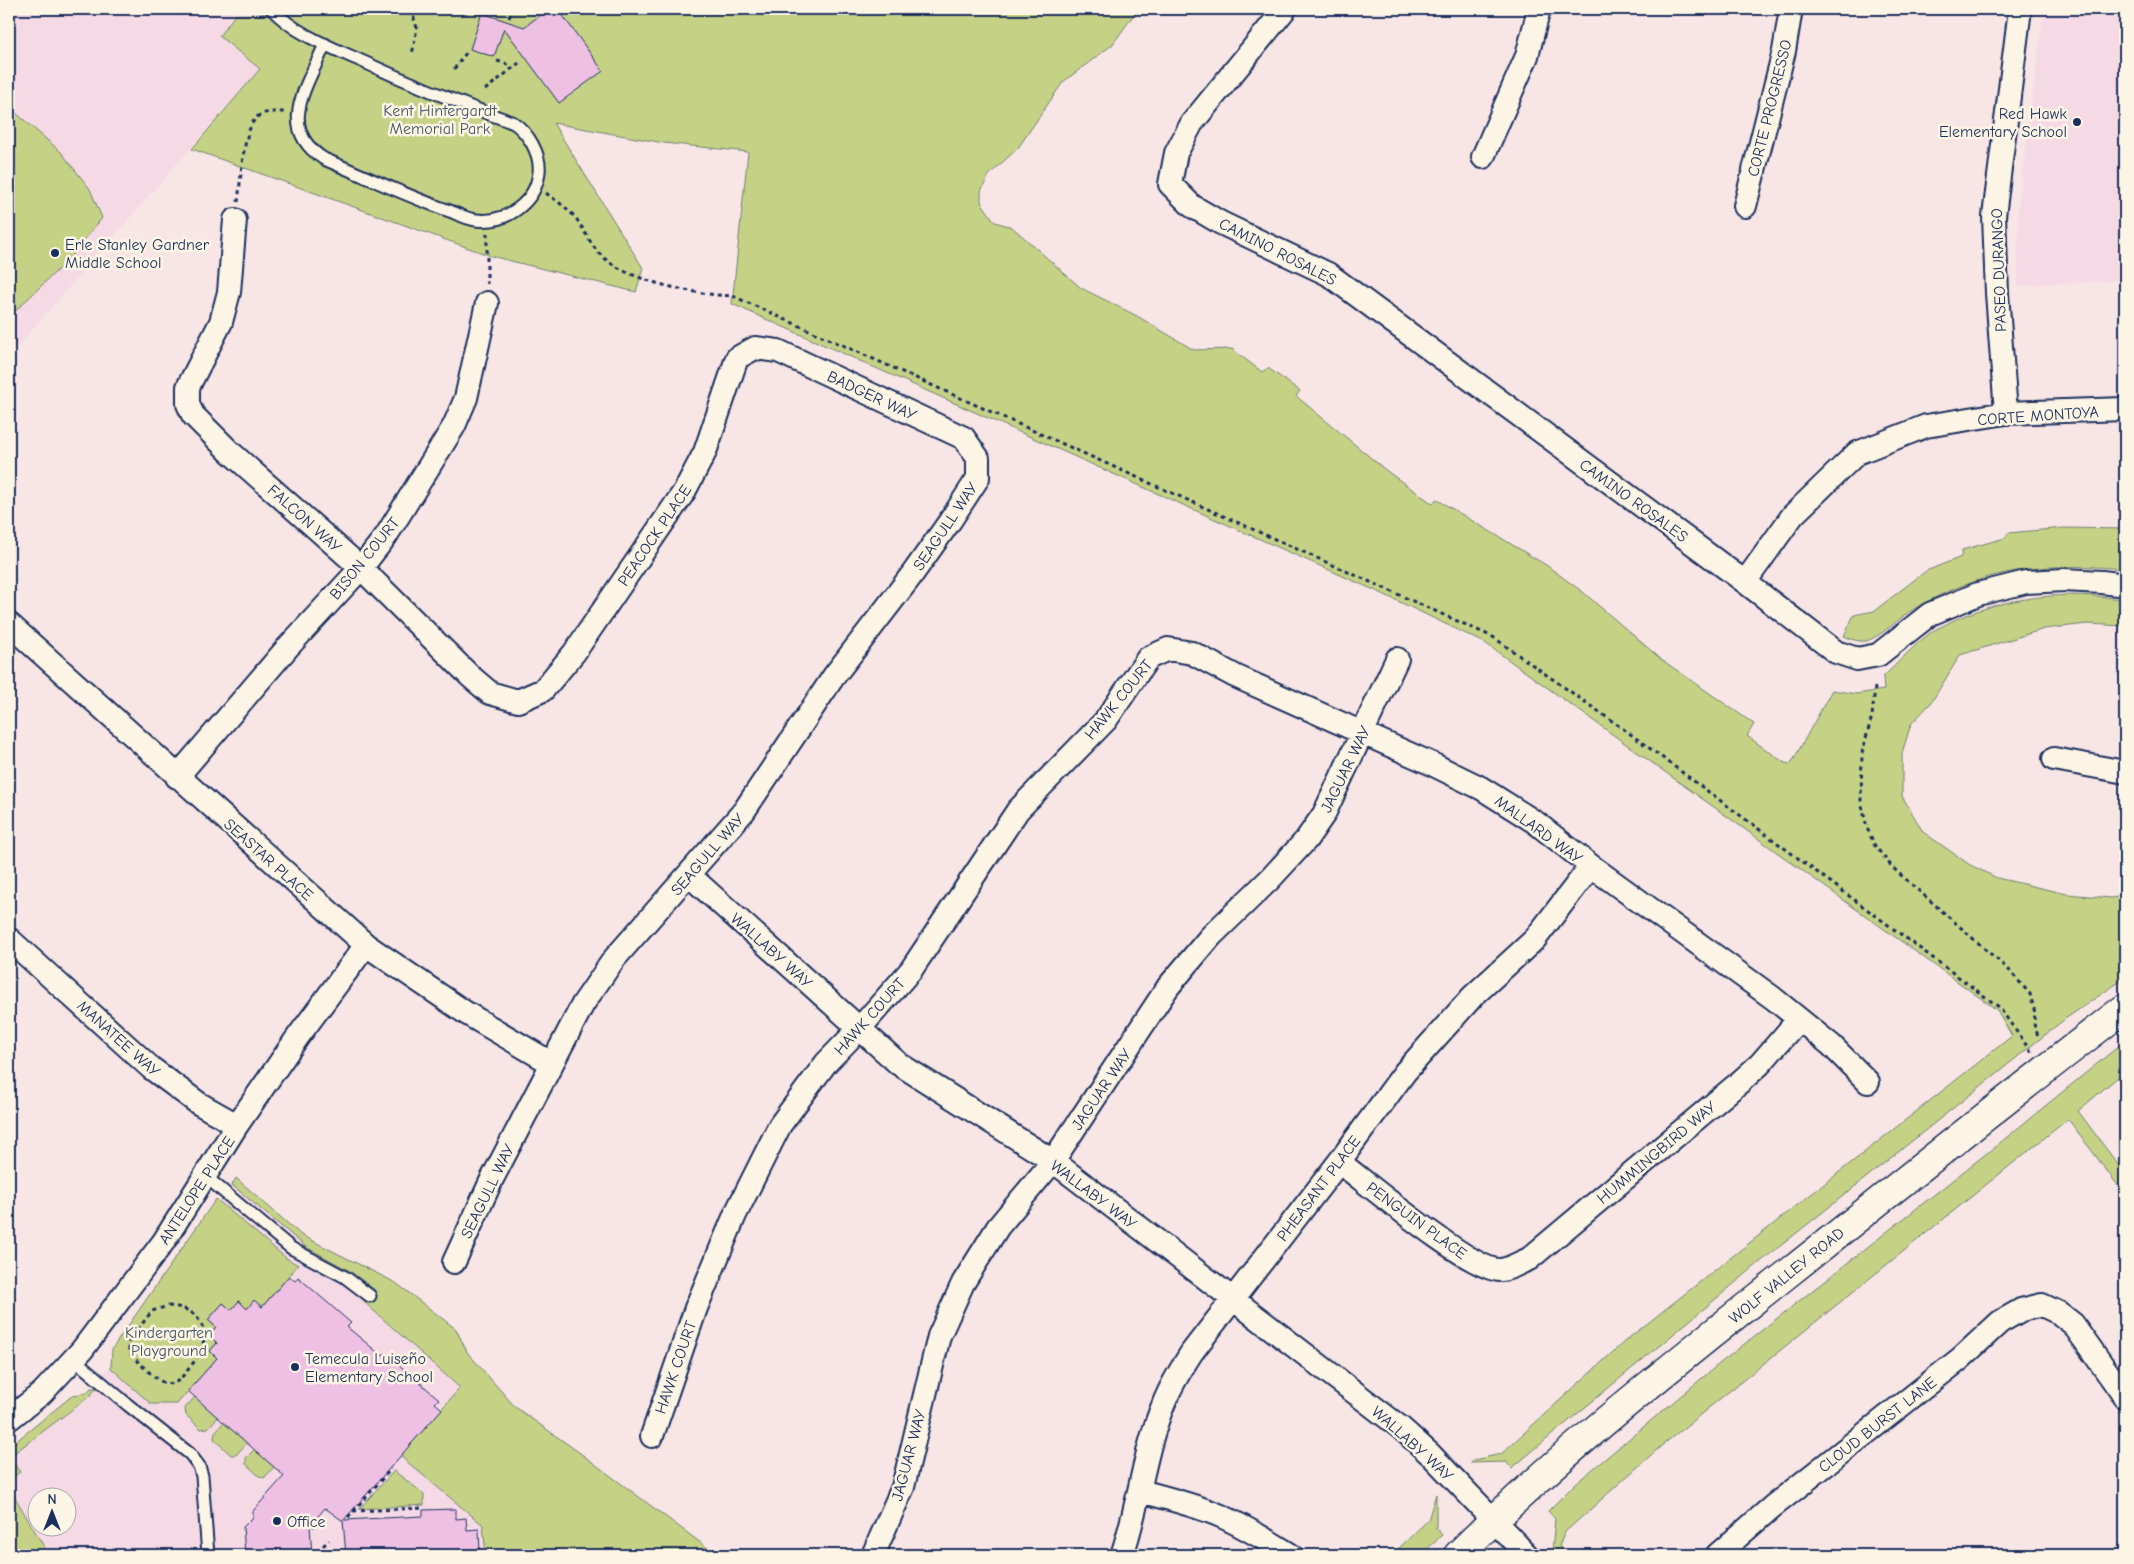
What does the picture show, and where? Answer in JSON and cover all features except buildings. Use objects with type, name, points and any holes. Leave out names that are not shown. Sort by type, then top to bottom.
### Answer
[{"type":"main road","name":"WOLF VALLEY ROAD","points":[[1458,1555],[1494,1520],[1652,1382],[2045,1069],[2125,1008]]},
{"type":"street","name":"CAMINO ROSALES","points":[[1286,9],[1192,123],[1176,153],[1170,184],[1192,206],[1221,223],[1328,274],[1745,582],[1836,652],[1857,659],[1878,655],[1930,614],[1978,594],[2026,582],[2064,580],[2102,582],[2125,586]]},
{"type":"street","points":[[1483,157],[1527,56],[1540,9]]},
{"type":"street","name":"CORTE PROGRESSO","points":[[1745,206],[1784,51],[1790,9]]},
{"type":"street","name":"PASEO DURANGO","points":[[2006,413],[1997,293],[1994,216],[2020,9]]},
{"type":"street","name":"FALCON WAY","points":[[235,220],[228,292],[221,322],[188,387],[188,404],[193,415],[229,451],[361,568],[470,676],[490,693],[518,701]]},
{"type":"street","name":"BISON COURT","points":[[177,777],[288,648],[361,568],[386,536],[454,426],[466,398],[487,303]]},
{"type":"street","name":"BADGER WAY","points":[[755,348],[778,351],[964,438],[978,458]]},
{"type":"street","name":"PEACOCK PLACE","points":[[518,701],[543,690],[574,653],[684,492],[705,452],[737,358],[755,348]]},
{"type":"street","name":"CORTE MONTOYA","points":[[1745,582],[1793,515],[1857,453],[1926,426],[2006,413],[2125,410]]},
{"type":"street","name":"SEAGULL WAY","points":[[454,1262],[492,1179],[583,1004],[614,958],[744,811],[834,676],[950,521],[978,478],[978,458]]},
{"type":"street","name":"SEASTAR PLACE","points":[[9,624],[366,945],[466,1013],[551,1063]]},
{"type":"street","name":"MALLARD WAY","points":[[1168,649],[1192,654],[1235,676],[1482,788],[1535,822],[1591,866],[1773,998],[1831,1045],[1868,1082]]},
{"type":"street","name":"HAWK COURT","points":[[652,1436],[696,1308],[735,1215],[780,1125],[826,1063],[860,1028],[910,970],[1018,810],[1106,720],[1148,658],[1168,649]]},
{"type":"street","name":"JAGUAR WAY","points":[[873,1555],[903,1487],[939,1336],[963,1283],[998,1226],[1053,1161],[1168,987],[1184,966],[1306,840],[1324,814],[1397,659]]},
{"type":"street","points":[[2054,759],[2125,772]]},
{"type":"street","name":"PHEASANT PLACE","points":[[1122,1555],[1163,1404],[1176,1376],[1192,1352],[1339,1162],[1405,1072],[1473,996],[1535,939],[1591,866]]},
{"type":"street","name":"WALLABY WAY","points":[[689,875],[899,1064],[1053,1161],[1401,1428],[1431,1455],[1527,1555]]},
{"type":"street","name":"MANATEE WAY","points":[[9,939],[151,1068],[198,1103],[238,1125]]},
{"type":"street","name":"ANTELOPE PLACE","points":[[9,1419],[42,1393],[74,1359],[164,1241],[238,1125],[297,1038],[366,945]]},
{"type":"street","name":"HUMMINGBIRD WAY","points":[[1500,1270],[1530,1259],[1740,1082],[1760,1064],[1799,1019]]},
{"type":"street","name":"PENGUIN PLACE","points":[[1339,1162],[1439,1239],[1471,1260],[1500,1270]]},
{"type":"street","name":"CLOUD BURST LANE","points":[[1717,1555],[1772,1507],[1960,1359],[2000,1322],[2021,1310],[2042,1305],[2059,1313],[2073,1324],[2125,1397]]},
{"type":"street","points":[[1140,1491],[1194,1506],[1221,1516],[1291,1555]]},
{"type":"lane","points":[[272,9],[280,18],[325,44],[454,101],[521,128],[538,158],[539,172],[530,199],[507,216],[476,220],[428,203],[324,159],[312,152],[305,143],[298,127],[297,108],[325,44]]},
{"type":"lane","points":[[205,1176],[291,1248],[345,1276],[370,1296]]},
{"type":"lane","points":[[74,1359],[128,1406],[190,1454],[199,1466],[202,1476],[208,1555]]},
{"type":"path","points":[[411,9],[417,28],[417,37],[412,55]]},
{"type":"path","points":[[509,18],[513,9]]},
{"type":"path","points":[[454,69],[466,53]]},
{"type":"path","points":[[497,60],[505,63],[511,69]]},
{"type":"path","points":[[485,90],[519,63]]},
{"type":"path","points":[[235,220],[247,135],[251,124],[258,115],[271,112],[297,113]]},
{"type":"path","points":[[536,185],[573,215],[600,254],[613,266],[626,273],[640,279],[714,296],[733,296],[1493,637],[1637,739],[1999,1007],[2045,1069]]},
{"type":"path","points":[[487,220],[487,303]]},
{"type":"path","points":[[1874,687],[1872,716],[1862,753],[1861,801],[1867,828],[1875,846],[1893,868],[2009,970],[2030,994],[2034,1024],[2038,1036]]},
{"type":"path","points":[[168,1306],[184,1308],[198,1317],[204,1333],[202,1348],[193,1363],[178,1381],[173,1384],[164,1382],[129,1353],[129,1341],[152,1312],[168,1306]]},
{"type":"path","points":[[348,1517],[392,1469]]},
{"type":"path","points":[[353,1511],[424,1508]]},
{"type":"path","points":[[313,1527],[317,1522]]},
{"type":"path","points":[[323,1546],[329,1540]]},
{"type":"shaded area","name":"Erle Stanley Gardner Middle School","points":[[9,9],[222,9],[235,15],[219,36],[260,69],[9,356]]},
{"type":"shaded area","name":"Red Hawk Elementary School","points":[[2044,9],[2125,9],[2125,280],[2018,286],[2018,208]]},
{"type":"shaded area","name":"Temecula Luiseño Elementary School","points":[[236,1178],[301,1235],[396,1283],[456,1329],[467,1352],[515,1407],[717,1555],[49,1555],[38,1536],[78,1536],[78,1486],[28,1486],[28,1519],[9,1487],[9,1447],[73,1395],[86,1393],[110,1367],[110,1363],[116,1354],[240,1218],[220,1202]]},
{"type":"green space","name":"Kent Hintergardt Memorial Park","points":[[276,9],[1138,9],[1112,45],[1063,82],[1018,148],[989,175],[981,191],[981,202],[995,222],[1012,227],[1081,288],[1137,316],[1194,350],[1232,349],[1262,372],[1268,368],[1300,391],[1296,396],[1388,472],[1433,504],[1436,499],[1546,565],[1584,593],[1662,660],[1754,724],[1747,736],[1785,763],[1790,764],[1794,759],[1832,690],[1856,694],[1884,690],[1883,677],[1924,638],[1950,622],[1991,606],[2036,598],[2081,595],[2125,600],[2125,626],[2087,624],[2044,629],[1960,655],[1931,703],[1911,724],[1902,753],[1902,796],[1923,832],[1970,865],[1997,878],[2067,894],[2111,898],[2125,896],[2125,978],[2065,1019],[1759,1263],[1512,1468],[1506,1462],[1470,1463],[1474,1460],[1501,1454],[1625,1341],[2012,1036],[1997,1010],[1485,643],[1383,594],[732,304],[748,152],[664,143],[553,123],[643,268],[636,292],[491,256],[192,149],[260,69],[219,36],[235,15],[262,14]]},
{"type":"green space","points":[[9,107],[61,152],[90,189],[102,218],[68,260],[9,317]]},
{"type":"green space","points":[[2064,528],[2125,529],[2125,569],[2076,566],[2053,567],[2030,569],[1984,578],[1961,586],[1920,605],[1872,639],[1860,641],[1844,636],[1854,615],[1874,611],[1926,571],[1961,557],[1962,550],[2005,538],[2008,533]]},
{"type":"green space","points":[[2125,1041],[2125,1071],[2078,1111],[2125,1174],[2125,1195],[2068,1119],[1660,1447],[1565,1532],[1559,1546],[1567,1555],[1547,1555],[1552,1551],[1555,1519],[1548,1511],[1576,1483],[1719,1364],[2001,1142]]},
{"type":"green space","points":[[236,1178],[301,1235],[396,1283],[456,1329],[467,1352],[515,1407],[717,1555],[486,1555],[483,1525],[400,1456],[460,1388],[364,1302],[375,1290],[350,1271],[306,1247],[232,1185]]},
{"type":"green space","name":"Kindergarten Playground","points":[[216,1199],[286,1258],[298,1265],[262,1307],[254,1301],[247,1309],[239,1302],[231,1310],[223,1303],[208,1320],[216,1327],[209,1335],[217,1343],[210,1351],[217,1358],[177,1404],[151,1404],[111,1368],[112,1349]]},
{"type":"green space","points":[[91,1388],[96,1388],[90,1396],[9,1457],[9,1447],[73,1395],[86,1393]]},
{"type":"green space","points":[[195,1397],[218,1417],[208,1428],[201,1429],[186,1415],[185,1408]]},
{"type":"green space","points":[[224,1422],[247,1443],[236,1455],[231,1455],[214,1439],[215,1432]]},
{"type":"green space","points":[[255,1449],[274,1467],[264,1478],[246,1464],[246,1458]]},
{"type":"green space","points":[[9,1457],[20,1472],[9,1480]]},
{"type":"green space","points":[[394,1471],[424,1494],[424,1505],[359,1509]]},
{"type":"green space","points":[[9,1487],[28,1519],[28,1536],[38,1536],[49,1555],[17,1555],[9,1542]]},
{"type":"green space","points":[[1436,1494],[1436,1528],[1442,1535],[1421,1555],[1392,1555],[1428,1520]]},
{"type":"place","name":"Red Hawk Elementary School","points":[[2077,122]]},
{"type":"place","name":"Erle Stanley Gardner Middle School","points":[[55,253]]},
{"type":"place","name":"Temecula Luiseño Elementary School","points":[[295,1367]]},
{"type":"place","name":"Office","points":[[277,1521]]}]
